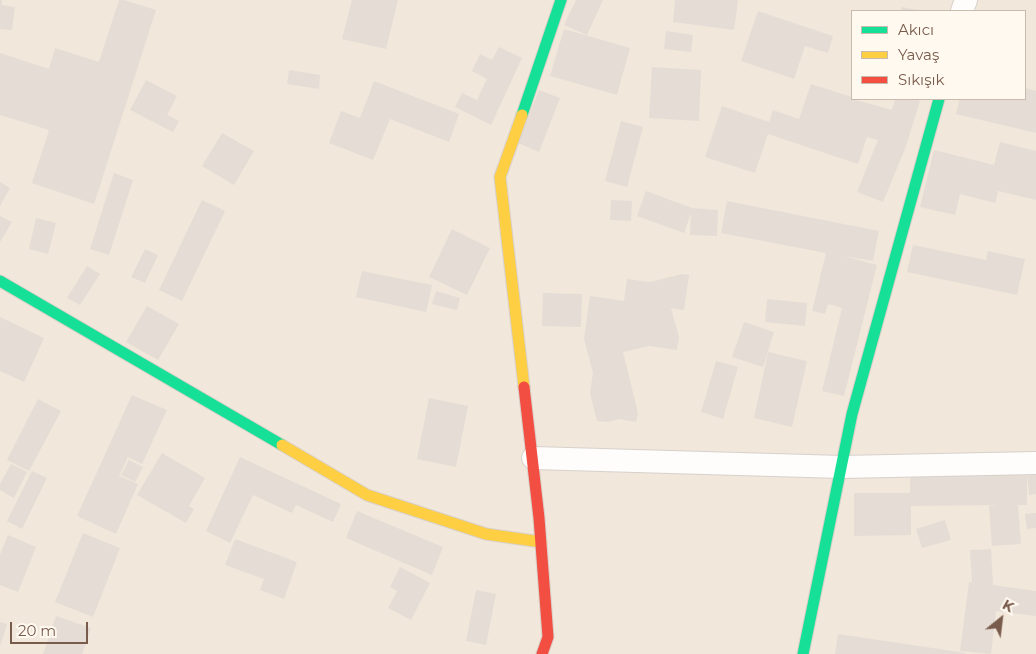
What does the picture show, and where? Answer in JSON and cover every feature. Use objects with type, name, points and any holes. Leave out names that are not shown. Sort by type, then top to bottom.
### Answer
[{"type":"street","points":[[542,654],[548,637],[541,542],[500,177],[561,0]]},
{"type":"street","points":[[803,654],[855,404],[939,100]]},
{"type":"street","points":[[0,281],[367,495],[486,534],[541,542]]},
{"type":"street","points":[[532,458],[842,466],[1036,463]]},
{"type":"shaded area","points":[[0,0],[1036,0],[1036,654],[0,654]]},
{"type":"building","points":[[0,0],[2,0],[2,5],[15,7],[12,30],[0,29]]},
{"type":"building","points":[[119,0],[156,10],[94,204],[32,183],[49,130],[0,115],[0,53],[49,69],[55,48],[99,62]]},
{"type":"building","points":[[352,0],[398,0],[386,49],[342,39]]},
{"type":"building","points":[[576,0],[603,0],[587,35],[564,25]]},
{"type":"building","points":[[675,0],[738,0],[734,30],[673,22]]},
{"type":"building","points":[[902,7],[917,10],[901,10]]},
{"type":"building","points":[[758,11],[833,36],[828,53],[805,46],[794,79],[741,61]]},
{"type":"building","points":[[564,29],[630,48],[617,95],[550,76]]},
{"type":"building","points":[[666,31],[693,35],[691,52],[664,49]]},
{"type":"building","points":[[499,47],[522,58],[491,125],[455,107],[462,93],[477,100],[487,79],[472,71],[480,54],[492,60]]},
{"type":"building","points":[[652,67],[701,70],[699,121],[649,118]]},
{"type":"building","points":[[289,70],[320,75],[319,89],[287,84]]},
{"type":"building","points":[[146,80],[177,96],[167,115],[179,121],[173,132],[130,110]]},
{"type":"building","points":[[374,81],[459,114],[449,142],[390,119],[373,160],[329,143],[341,111],[360,118]]},
{"type":"building","points":[[811,84],[851,97],[851,100],[892,110],[895,100],[920,101],[905,149],[883,202],[857,192],[878,140],[867,137],[858,164],[768,134],[755,173],[705,157],[722,106],[769,122],[773,110],[799,119]]},
{"type":"building","points":[[1026,88],[1036,91],[1036,133],[956,114],[960,100],[1026,100]]},
{"type":"building","points":[[539,90],[560,98],[539,152],[518,143]]},
{"type":"building","points":[[621,121],[643,127],[627,187],[605,181]]},
{"type":"building","points":[[222,133],[254,151],[234,185],[202,166]]},
{"type":"building","points":[[1000,142],[1036,151],[1036,200],[998,191],[995,203],[960,194],[955,215],[920,207],[934,150],[994,165]]},
{"type":"building","points":[[114,173],[133,180],[109,255],[90,249]]},
{"type":"building","points":[[0,182],[10,188],[0,206]]},
{"type":"building","points":[[646,191],[692,208],[718,210],[717,236],[690,235],[691,213],[684,233],[637,216]]},
{"type":"building","points":[[202,200],[225,211],[182,301],[159,290]]},
{"type":"building","points":[[611,200],[632,201],[631,221],[610,220]]},
{"type":"building","points":[[727,201],[879,231],[873,261],[844,256],[877,265],[844,396],[822,391],[842,308],[828,304],[825,314],[812,311],[826,253],[721,233]]},
{"type":"building","points":[[0,216],[12,222],[0,242]]},
{"type":"building","points":[[36,218],[56,223],[48,254],[29,249]]},
{"type":"building","points":[[452,229],[490,248],[467,295],[429,277]]},
{"type":"building","points":[[913,245],[986,260],[988,251],[1025,259],[1017,295],[907,272]]},
{"type":"building","points":[[145,249],[158,255],[145,283],[131,277]]},
{"type":"building","points":[[87,266],[100,274],[80,305],[67,298]]},
{"type":"building","points":[[362,271],[432,285],[426,312],[356,297]]},
{"type":"building","points":[[682,274],[689,275],[684,310],[671,308],[679,337],[677,350],[649,346],[623,352],[638,413],[636,422],[619,419],[607,422],[597,421],[590,393],[593,373],[584,339],[590,296],[624,301],[627,279],[650,282]]},
{"type":"building","points":[[436,291],[460,298],[457,310],[432,304]]},
{"type":"building","points":[[543,293],[582,294],[581,327],[542,326]]},
{"type":"building","points":[[767,299],[807,303],[805,326],[765,322]]},
{"type":"building","points":[[147,306],[179,324],[158,360],[126,342]]},
{"type":"building","points":[[0,317],[44,338],[24,382],[0,371]]},
{"type":"building","points":[[744,322],[774,332],[763,367],[732,357]]},
{"type":"building","points":[[768,352],[807,361],[792,427],[754,418]]},
{"type":"building","points":[[716,361],[738,367],[723,419],[701,412]]},
{"type":"building","points":[[132,395],[167,410],[142,464],[128,457],[119,476],[138,484],[116,534],[77,516]]},
{"type":"building","points":[[429,398],[468,406],[456,467],[417,459]]},
{"type":"building","points":[[38,399],[61,411],[29,471],[7,460]]},
{"type":"building","points":[[162,453],[205,478],[189,506],[194,509],[186,523],[137,495]]},
{"type":"building","points":[[240,457],[341,504],[333,522],[296,505],[292,513],[253,495],[230,543],[206,531]]},
{"type":"building","points":[[129,460],[143,467],[135,482],[121,475]]},
{"type":"building","points":[[11,464],[27,472],[14,498],[0,490],[0,484]]},
{"type":"building","points":[[1036,470],[1036,494],[1029,495],[1027,471]]},
{"type":"building","points":[[32,471],[47,478],[22,529],[7,521]]},
{"type":"building","points":[[1027,473],[1027,505],[1018,505],[1021,544],[992,546],[989,506],[997,505],[911,506],[911,535],[854,536],[854,493],[910,493],[910,474]]},
{"type":"building","points":[[357,511],[443,547],[432,575],[346,538]]},
{"type":"building","points":[[1036,513],[1036,528],[1027,529],[1025,514]]},
{"type":"building","points":[[945,520],[951,540],[922,548],[916,529]]},
{"type":"building","points":[[83,533],[120,548],[93,617],[55,602]]},
{"type":"building","points":[[8,535],[36,547],[18,592],[0,585],[0,555]]},
{"type":"building","points":[[235,539],[297,562],[284,599],[260,590],[264,579],[225,565]]},
{"type":"building","points":[[991,549],[993,585],[1036,591],[1036,616],[996,611],[991,654],[960,651],[969,582],[972,583],[970,550]]},
{"type":"building","points":[[400,567],[430,583],[411,620],[388,608],[397,591],[390,587]]},
{"type":"building","points":[[476,590],[496,594],[486,645],[466,641]]},
{"type":"building","points":[[56,616],[91,628],[82,654],[43,654]]},
{"type":"building","points":[[0,622],[7,624],[0,646]]},
{"type":"building","points":[[838,634],[966,653],[835,654]]},
{"type":"traffic: fast","points":[[522,115],[561,0]]},
{"type":"traffic: fast","points":[[803,654],[852,414],[939,100]]},
{"type":"traffic: fast","points":[[0,281],[282,445]]},
{"type":"traffic: slow","points":[[522,115],[500,177],[524,387]]},
{"type":"traffic: slow","points":[[282,445],[367,495],[486,534],[541,542]]},
{"type":"traffic: jam","points":[[524,387],[539,518],[548,637],[542,654]]}]
